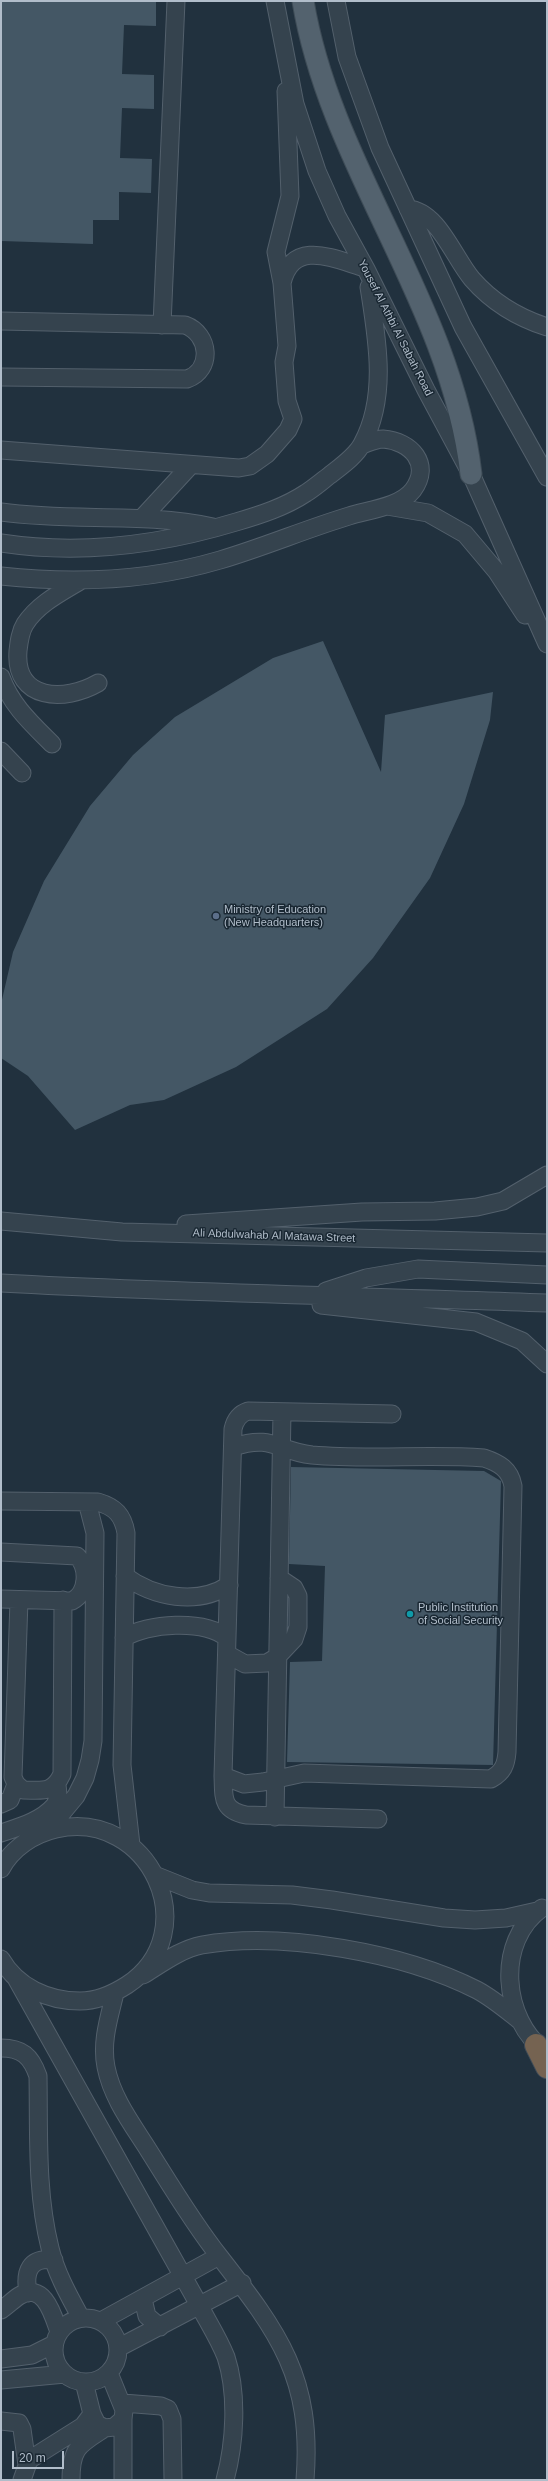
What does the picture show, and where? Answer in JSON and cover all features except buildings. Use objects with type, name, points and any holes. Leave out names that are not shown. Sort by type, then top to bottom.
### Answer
[{"type":"highway","points":[[542,2048],[547,2067]]},
{"type":"main road","points":[[303,1],[313,49],[331,106],[388,229],[454,386],[464,422],[472,474]]},
{"type":"street","points":[[162,325],[176,1]]},
{"type":"street","name":"Yousef Al Athbi Al Sabah Road","points":[[275,1],[295,104],[317,170],[337,216],[366,268],[426,390],[472,474],[547,644]]},
{"type":"street","points":[[336,1],[347,57],[362,103],[380,148],[463,327],[547,477]]},
{"type":"street","points":[[1,450],[229,468],[250,466],[267,454],[288,430],[292,423],[292,415],[298,401],[296,367],[287,346],[282,283],[276,252],[290,196],[285,118],[287,69]]},
{"type":"street","points":[[408,209],[422,212],[432,219],[460,264],[487,294],[521,317],[547,327]]},
{"type":"street","points":[[1,543],[76,548],[129,546],[176,539],[218,528],[264,513],[306,494],[342,465],[362,445],[377,406],[375,327],[366,268],[310,254],[290,263],[282,283]]},
{"type":"street","points":[[1,321],[185,325],[200,335],[204,347],[204,359],[199,372],[194,377],[179,380],[1,377]]},
{"type":"street","points":[[1,576],[80,582],[126,579],[184,569],[220,560],[349,516],[387,506],[411,492],[419,480],[420,466],[414,452],[400,442],[381,439],[362,445]]},
{"type":"street","points":[[142,518],[190,466]]},
{"type":"street","points":[[387,506],[428,513],[465,534],[497,572],[547,649]]},
{"type":"street","points":[[1,512],[57,518],[171,519],[218,528]]},
{"type":"street","points":[[80,582],[53,597],[34,613],[24,625],[20,637],[18,656],[23,676],[37,691],[54,696],[67,696],[86,690],[98,683]]},
{"type":"street","points":[[1,677],[7,693],[19,711],[52,744]]},
{"type":"street","points":[[1,750],[22,773]]},
{"type":"street","points":[[122,1232],[168,1225],[362,1212],[435,1211],[477,1207],[503,1201],[547,1175]]},
{"type":"street","name":"Ali Abdulwahab Al Matawa Street","points":[[1,1221],[122,1232],[547,1243]]},
{"type":"street","points":[[316,1294],[366,1278],[418,1269],[547,1274]]},
{"type":"street","points":[[1,1283],[269,1299],[476,1322],[522,1341],[547,1364]]},
{"type":"street","points":[[136,1290],[316,1294],[547,1303]]},
{"type":"street","points":[[378,1819],[275,1817],[239,1813],[228,1808],[224,1795],[223,1776],[233,1447],[235,1421],[242,1413],[282,1412],[392,1414]]},
{"type":"street","points":[[227,1654],[246,1664],[257,1665],[267,1663],[278,1657],[297,1634],[299,1600],[294,1588],[279,1578],[282,1412]]},
{"type":"street","points":[[223,1776],[244,1784],[304,1773],[491,1779],[499,1774],[504,1768],[507,1752],[512,1486],[508,1471],[494,1461],[484,1458],[312,1454],[264,1441],[254,1441],[233,1447]]},
{"type":"street","points":[[1,1501],[87,1502],[109,1505],[118,1512],[124,1521],[126,1533],[122,1765],[131,1845]]},
{"type":"street","points":[[47,1831],[76,1796],[85,1778],[93,1741],[95,1533],[87,1502]]},
{"type":"street","points":[[1,1552],[77,1556],[84,1566],[84,1590],[79,1598],[72,1601],[1,1599]]},
{"type":"street","points":[[125,1576],[145,1590],[165,1595],[200,1596],[222,1590],[229,1585]]},
{"type":"street","points":[[19,1600],[13,1777],[16,1784],[23,1790],[49,1790],[57,1785]]},
{"type":"street","points":[[1,1833],[31,1822],[54,1805],[58,1797],[57,1785],[62,1774],[63,1600]]},
{"type":"street","points":[[124,1638],[141,1630],[159,1626],[211,1629],[227,1638]]},
{"type":"street","points":[[275,1817],[278,1657]]},
{"type":"street","points":[[1,1804],[10,1800],[16,1784]]},
{"type":"street","points":[[1,1868],[9,1852],[30,1839],[47,1831],[69,1826],[91,1827],[112,1833],[131,1845],[156,1876],[164,1898],[165,1921],[160,1943],[150,1963],[134,1980]]},
{"type":"street","points":[[156,1876],[192,1890],[209,1893],[292,1895],[444,1918],[475,1920],[506,1918],[542,1908]]},
{"type":"street","points":[[519,2020],[510,1992],[510,1963],[520,1935],[542,1908]]},
{"type":"street","points":[[16,1978],[38,1993],[63,2001],[90,2001],[115,1993],[178,1954],[201,1946],[235,1942],[299,1943],[367,1953],[438,1974],[478,1991],[519,2020],[542,2048]]},
{"type":"street","points":[[1,1959],[16,1978],[199,2305],[226,2358],[231,2386],[232,2444],[225,2480]]},
{"type":"street","points":[[115,1993],[107,2024],[105,2052],[106,2066],[114,2094],[174,2192],[218,2256],[242,2283],[266,2316],[283,2347],[297,2381],[305,2414],[307,2450],[305,2480]]},
{"type":"street","points":[[1,2048],[15,2048],[24,2052],[33,2062],[38,2076],[41,2196],[50,2249],[66,2289],[81,2318]]},
{"type":"street","points":[[101,2321],[218,2256]]},
{"type":"street","points":[[28,2293],[25,2280],[27,2271],[35,2262],[43,2258],[54,2260]]},
{"type":"street","points":[[118,2348],[242,2283]]},
{"type":"street","points":[[1,2310],[19,2296],[28,2293],[44,2297],[56,2338],[56,2361],[65,2374]]},
{"type":"street","points":[[143,2299],[147,2316],[160,2327]]},
{"type":"street","points":[[1,2359],[32,2355],[56,2338],[68,2322],[81,2318],[101,2321],[110,2328],[118,2348],[116,2361],[109,2373],[97,2380],[84,2382],[65,2374],[1,2380]]},
{"type":"street","points":[[109,2373],[123,2411],[123,2480]]},
{"type":"street","points":[[84,2382],[92,2414],[97,2424],[105,2428]]},
{"type":"street","points":[[123,2411],[161,2406],[168,2409],[172,2419],[173,2480]]},
{"type":"street","points":[[72,2480],[71,2459],[76,2451],[84,2442],[105,2428],[114,2427],[123,2411]]},
{"type":"street","points":[[24,2473],[29,2460],[83,2426],[92,2414]]},
{"type":"street","points":[[1,2420],[19,2424],[22,2429],[24,2473]]},
{"type":"place","name":"Ministry of Education (New Headquarters)","points":[[216,916]]},
{"type":"place","name":"Public Institution of Social Security","points":[[410,1614]]}]
